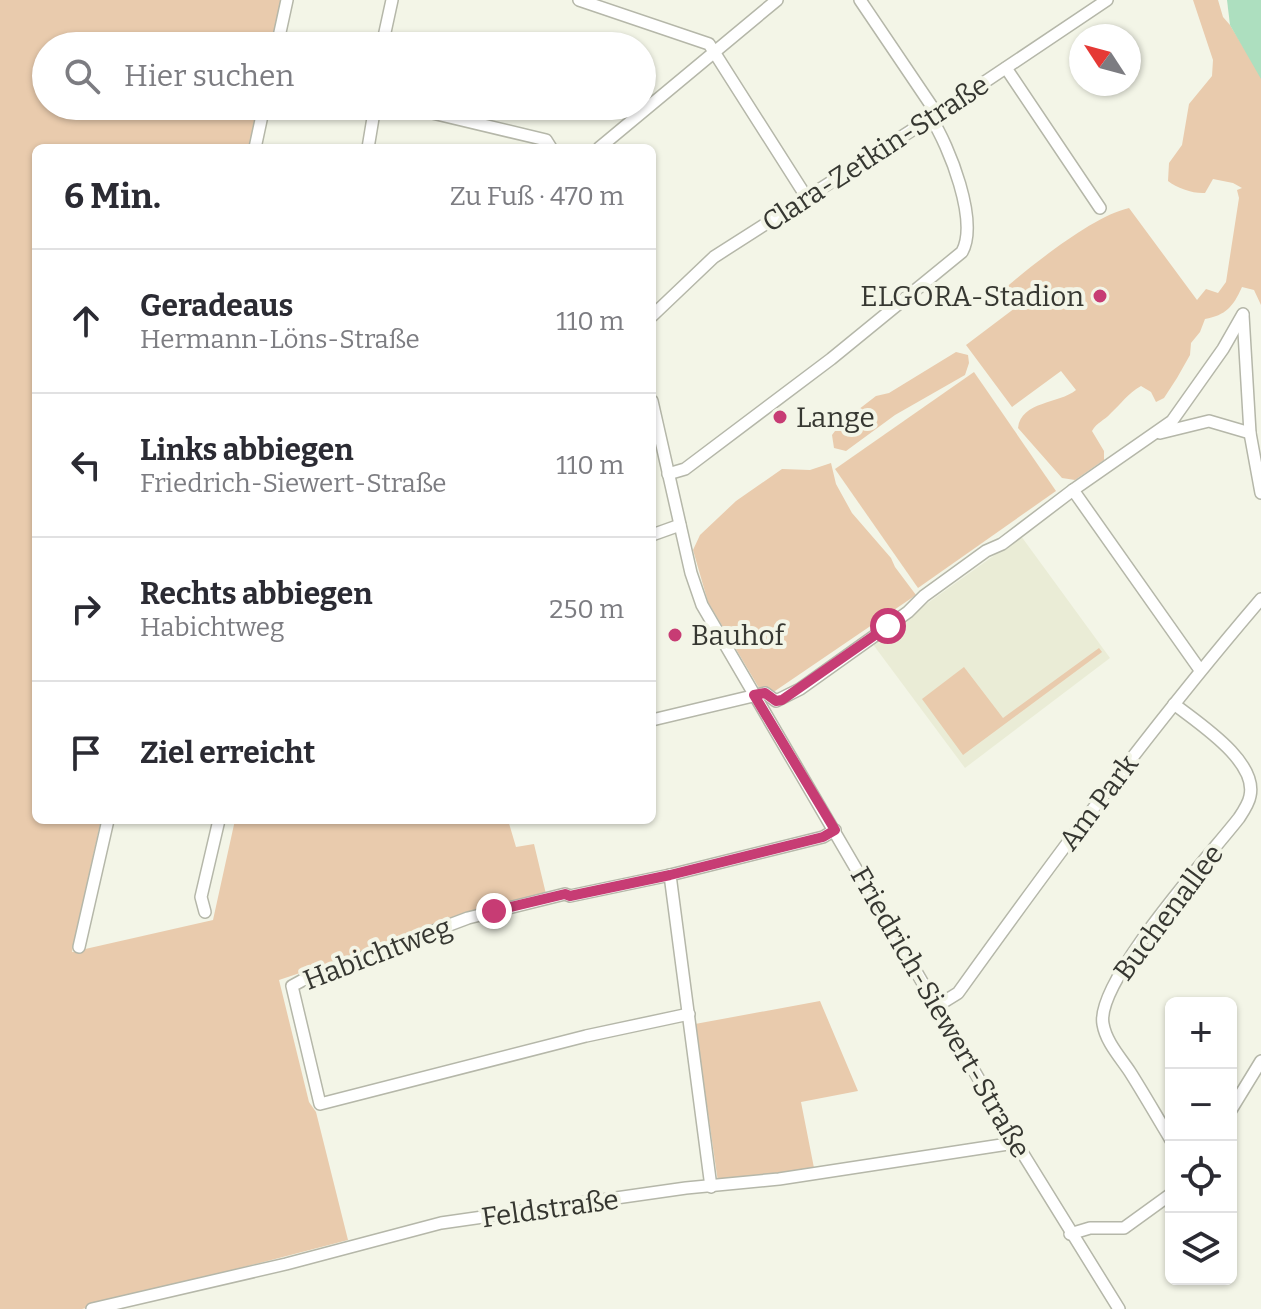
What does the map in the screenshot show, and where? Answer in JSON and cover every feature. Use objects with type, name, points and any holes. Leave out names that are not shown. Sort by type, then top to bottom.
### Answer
[{"type":"street","points":[[280,32],[287,0]]},
{"type":"street","points":[[385,32],[392,0]]},
{"type":"street","points":[[579,0],[709,44],[807,198]]},
{"type":"street","points":[[656,101],[777,0]]},
{"type":"street","points":[[668,474],[685,469],[831,359],[958,257],[965,247],[969,224],[963,197],[934,116],[860,0]]},
{"type":"street","name":"Clara-Zetkin-Straße","points":[[656,312],[714,257],[934,116],[1107,0]]},
{"type":"street","points":[[1006,68],[1100,208]]},
{"type":"street","points":[[256,144],[261,120]]},
{"type":"street","points":[[369,144],[373,120]]},
{"type":"street","points":[[462,120],[546,140],[548,144]]},
{"type":"street","points":[[604,144],[633,120]]},
{"type":"street","points":[[656,719],[765,693],[776,701],[782,700],[800,689],[908,612],[924,596],[986,551],[1010,539],[1180,412],[1243,314],[1250,433],[1261,493]]},
{"type":"street","name":"Friedrich-Siewert-Straße","points":[[656,419],[691,573],[702,605],[1070,1234],[1119,1309]]},
{"type":"street","points":[[1152,435],[1209,421],[1250,433]]},
{"type":"street","points":[[1073,490],[1200,670]]},
{"type":"street","points":[[656,534],[680,525]]},
{"type":"street","name":"Am Park","points":[[937,1006],[958,993],[1122,768],[1261,599]]},
{"type":"street","name":"Buchenallee","points":[[1165,1130],[1112,1046],[1103,1026],[1103,1013],[1110,988],[1139,945],[1239,818],[1250,796],[1250,778],[1241,762],[1174,704]]},
{"type":"street","points":[[79,947],[107,824]]},
{"type":"street","points":[[205,912],[201,897],[218,824]]},
{"type":"street","name":"Habichtweg","points":[[689,1014],[586,1036],[320,1104],[292,986],[468,918],[565,894],[570,896],[670,875],[823,837],[835,830]]},
{"type":"street","points":[[670,875],[711,1187]]},
{"type":"street","points":[[1237,1100],[1261,1061]]},
{"type":"street","name":"Feldstraße","points":[[92,1309],[286,1264],[441,1223],[992,1147],[1015,1141]]},
{"type":"street","points":[[1070,1234],[1090,1228],[1124,1228],[1165,1198]]},
{"type":"shaded area","points":[[0,0],[283,0],[276,32],[32,32],[32,120],[256,120],[251,144],[32,144],[32,824],[100,824],[72,952],[213,920],[234,824],[509,824],[516,847],[534,844],[546,894],[279,980],[348,1240],[82,1309],[0,1309]]},
{"type":"shaded area","points":[[1193,0],[1218,0],[1223,17],[1261,76],[1261,305],[1254,290],[1242,287],[1228,309],[1205,319],[1191,343],[1190,355],[1164,398],[1156,402],[1151,392],[1141,386],[1132,392],[1092,431],[1104,451],[1104,460],[1075,480],[1062,478],[1018,428],[1021,419],[1033,408],[1076,390],[1061,371],[1012,407],[966,345],[1015,308],[1003,290],[1081,231],[1129,208],[1197,300],[1206,289],[1218,293],[1226,282],[1239,198],[1237,190],[1242,188],[1213,179],[1205,193],[1201,193],[1168,181],[1169,163],[1182,145],[1189,104],[1212,76],[1213,60]]},
{"type":"shaded area","points":[[1227,0],[1261,0],[1261,79],[1230,25]]},
{"type":"shaded area","points":[[956,352],[968,355],[965,375],[895,415],[846,451],[834,448],[832,435],[841,423],[876,396],[889,393]]},
{"type":"shaded area","points":[[974,372],[1056,491],[918,588],[835,469]]},
{"type":"shaded area","points":[[831,463],[836,484],[852,513],[891,558],[916,595],[775,691],[759,688],[708,602],[693,550],[700,535],[736,501],[782,469],[810,470]]},
{"type":"shaded area","points":[[1021,536],[1110,658],[965,768],[872,643]]},
{"type":"shaded area","points":[[1099,648],[1102,652],[963,755],[922,699],[964,667],[1003,718]]},
{"type":"shaded area","points":[[820,1001],[858,1091],[801,1102],[814,1168],[718,1182],[695,1024]]},
{"type":"place","name":"ELGORA-Stadion","points":[[1100,296]]},
{"type":"place","name":"Lange","points":[[780,417]]},
{"type":"place","name":"Bauhof","points":[[675,635]]},
{"type":"route","points":[[494,911],[565,894],[570,896],[670,875],[823,837],[835,830],[754,695],[765,693],[776,701],[782,700],[888,626]]}]
